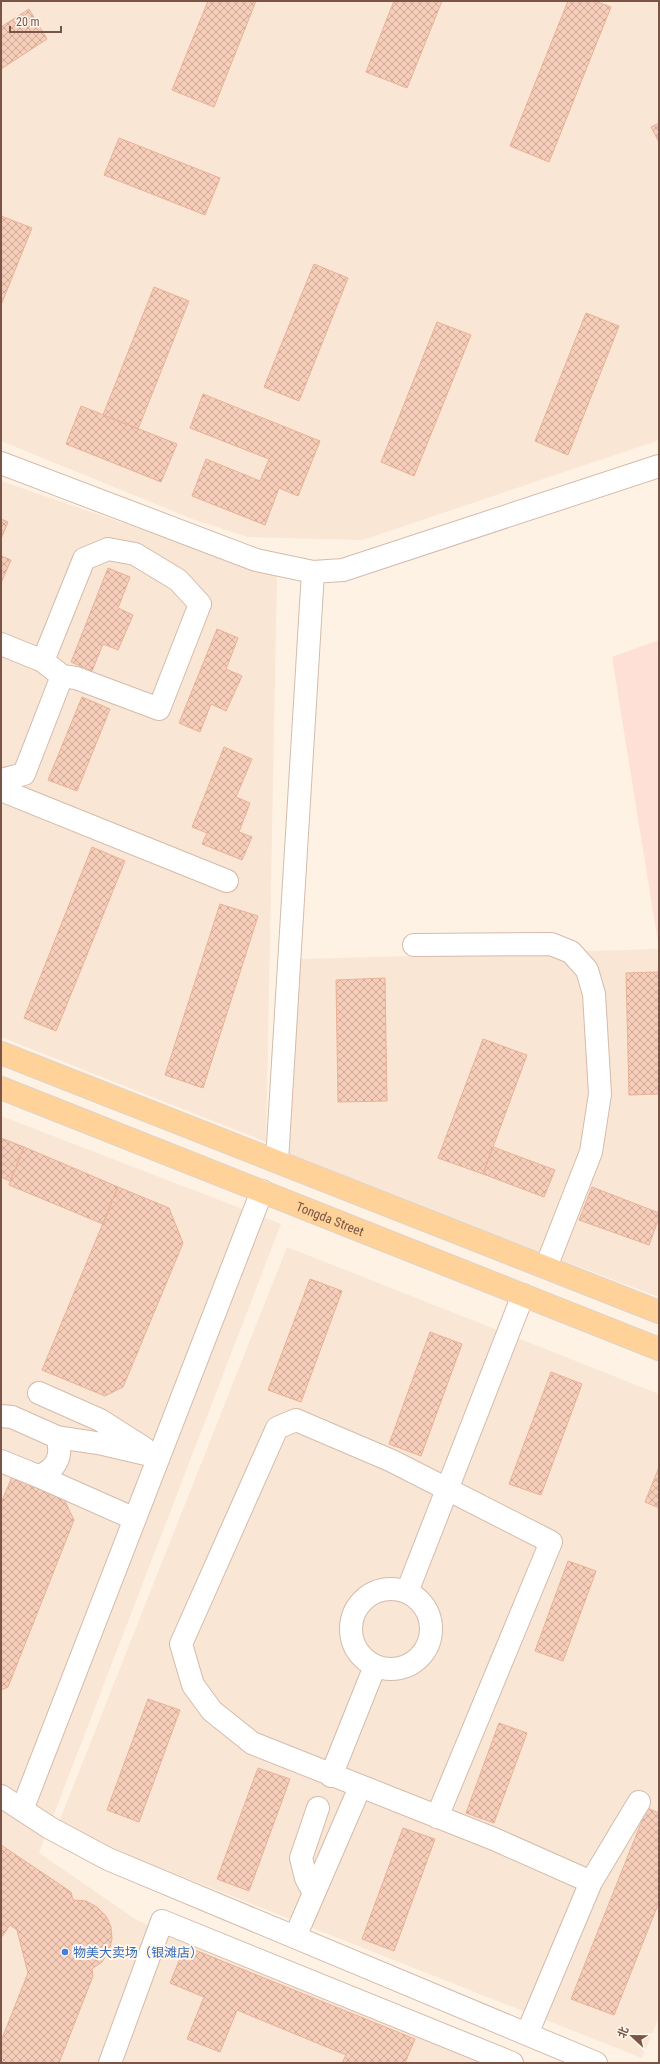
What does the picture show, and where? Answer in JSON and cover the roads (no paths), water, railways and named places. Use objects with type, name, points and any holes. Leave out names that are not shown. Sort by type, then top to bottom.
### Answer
[{"type":"main road","points":[[1,1053],[659,1312]]},
{"type":"main road","name":"Tongda Street","points":[[1,1088],[659,1349]]},
{"type":"street","points":[[1,463],[256,560],[313,572],[343,570],[659,466]]},
{"type":"street","points":[[1,644],[43,661],[62,676],[76,678],[159,709],[200,604],[178,580],[135,554],[108,549],[84,559],[43,661]]},
{"type":"street","points":[[277,1161],[313,572]]},
{"type":"street","points":[[1,780],[24,774],[62,676]]},
{"type":"street","points":[[1,790],[227,881]]},
{"type":"street","points":[[414,945],[551,944],[571,952],[587,970],[594,994],[600,1094],[591,1152],[546,1267]]},
{"type":"street","points":[[22,1810],[262,1191]]},
{"type":"street","points":[[407,1592],[523,1295]]},
{"type":"street","points":[[39,1393],[100,1420],[159,1457]]},
{"type":"street","points":[[1,1416],[12,1417],[57,1437],[103,1444],[159,1457]]},
{"type":"street","points":[[437,1817],[551,1542],[446,1491],[392,1461],[296,1420],[277,1428],[181,1644],[193,1685],[212,1711],[252,1744],[331,1776],[360,1787],[437,1817],[494,1839],[591,1882]]},
{"type":"street","points":[[38,1476],[50,1470],[58,1460],[60,1453],[57,1437]]},
{"type":"street","points":[[1,1461],[135,1519]]},
{"type":"street","points":[[392,1588],[407,1592],[420,1600],[429,1614],[432,1629],[429,1645],[420,1658],[406,1667],[391,1670],[375,1666],[363,1658],[354,1644],[351,1629],[354,1613],[363,1600],[376,1591],[392,1588]]},
{"type":"street","points":[[331,1776],[375,1666]]},
{"type":"street","points":[[295,1937],[360,1787]]},
{"type":"street","points":[[1,1796],[50,1828],[108,1859],[596,2063]]},
{"type":"street","points":[[527,2034],[591,1882],[639,1802]]},
{"type":"street","points":[[314,1893],[306,1878],[301,1858],[318,1808]]},
{"type":"street","points":[[110,2063],[162,1921],[512,2063]]},
{"type":"place","name":"物美大卖场（银滩店）","points":[[65,1952]]}]
